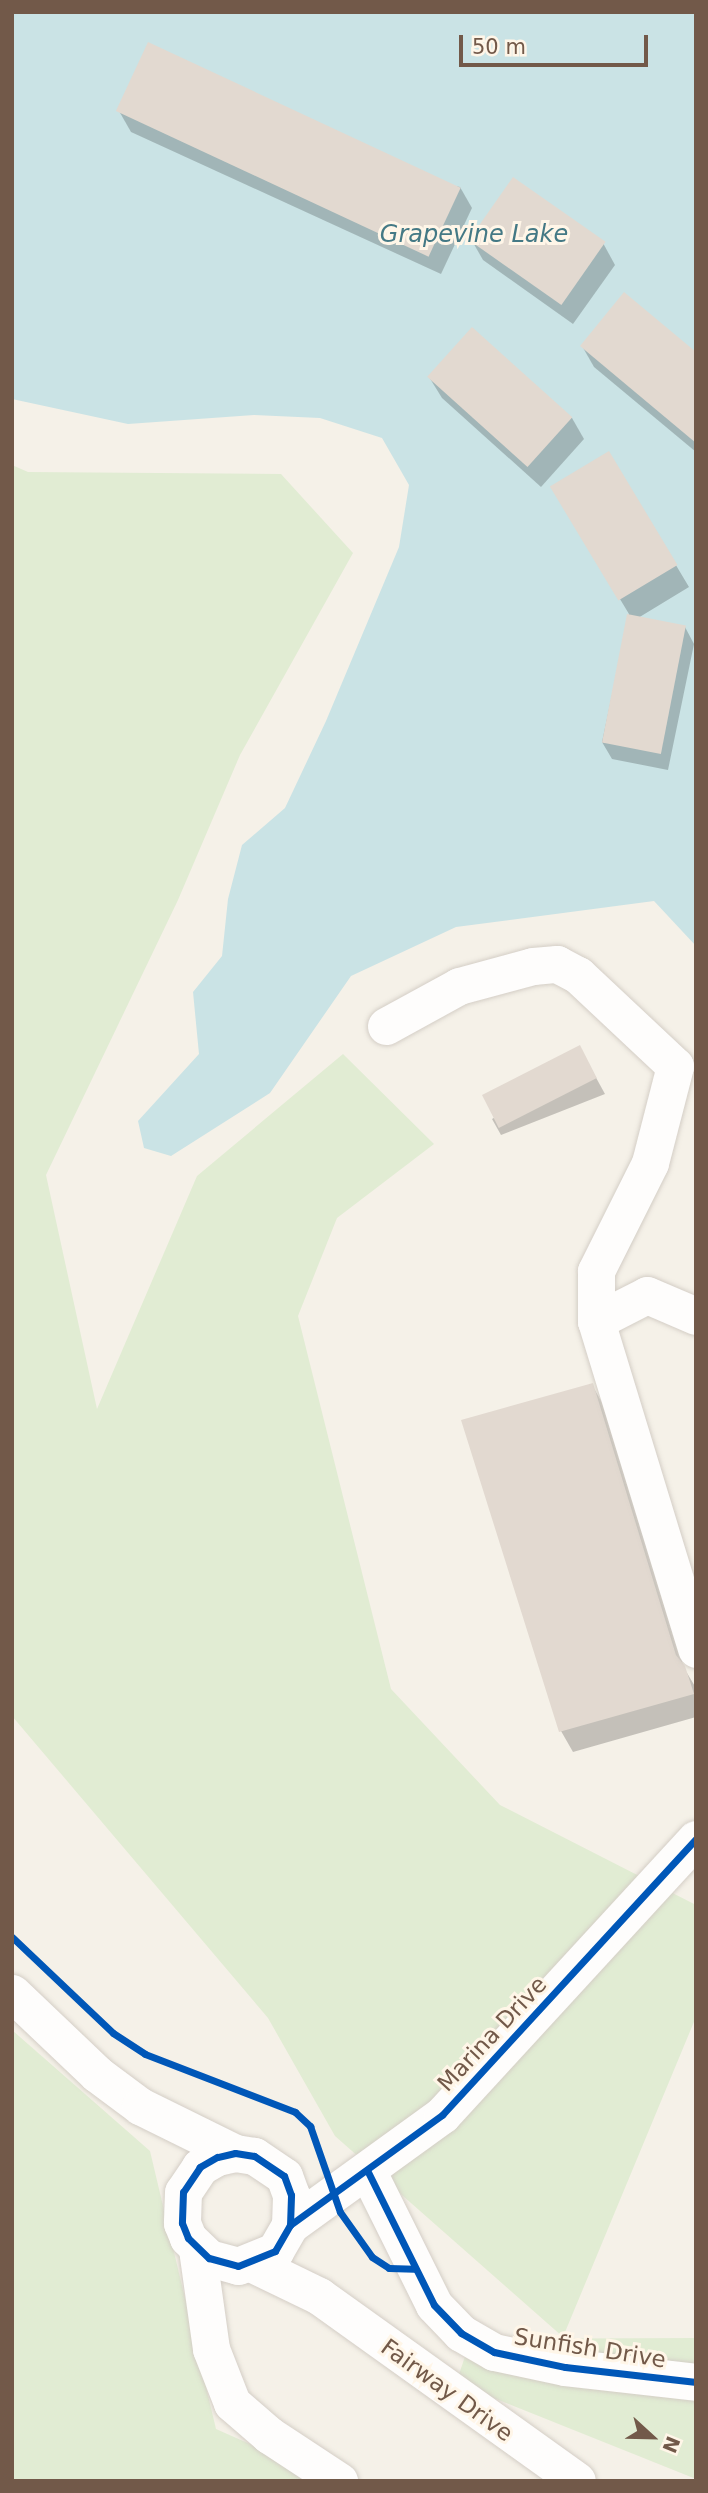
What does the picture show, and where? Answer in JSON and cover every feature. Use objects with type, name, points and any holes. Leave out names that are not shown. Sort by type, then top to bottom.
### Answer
[{"type":"street","points":[[386,1026],[459,986],[533,966],[557,964],[578,975],[686,1065],[650,1163],[596,1271],[596,1321],[696,1649]]},
{"type":"street","points":[[596,1321],[647,1295],[696,1316]]},
{"type":"street","name":"Marina Drive","points":[[287,2232],[442,2115],[696,1839]]},
{"type":"street","points":[[12,1993],[97,2074],[139,2106],[235,2152],[270,2164],[326,2175],[368,2172]]},
{"type":"street","points":[[139,2106],[167,2142],[183,2192],[182,2223],[197,2249],[206,2320],[216,2369],[232,2403],[269,2435],[339,2481]]},
{"type":"street","points":[[183,2192],[200,2166],[235,2152]]},
{"type":"street","name":"Fairway Drive","points":[[270,2164],[284,2176],[291,2195],[287,2232],[305,2282],[319,2296],[578,2481]]},
{"type":"street","name":"Sunfish Drive","points":[[368,2172],[434,2305],[461,2333],[494,2353],[565,2367],[696,2382]]},
{"type":"street","points":[[206,2320],[244,2265],[275,2251],[287,2232]]},
{"type":"street","name":"Fairway Drive","points":[[197,2249],[209,2259],[244,2265],[319,2296]]},
{"type":"green space","points":[[12,465],[28,472],[281,474],[353,553],[240,755],[178,900],[46,1175],[97,1409],[197,1176],[343,1054],[434,1144],[337,1218],[298,1316],[391,1689],[500,1805],[696,1905],[696,2017],[563,2337],[335,2136],[268,2018],[12,1716]]},
{"type":"green space","points":[[12,2030],[150,2151],[216,2429],[268,2452],[304,2481],[12,2481]]},
{"type":"green space","points":[[696,2338],[696,2479],[456,2383],[471,2339]]},
{"type":"water","name":"Grapevine Lake","points":[[12,12],[696,12],[696,946],[654,901],[456,927],[351,976],[270,1093],[171,1156],[144,1148],[138,1121],[199,1054],[193,992],[222,956],[228,899],[242,845],[285,808],[326,721],[399,547],[409,485],[382,438],[320,418],[254,415],[128,424],[12,399]]},
{"type":"building","points":[[148,42],[461,188],[429,257],[116,111]]},
{"type":"building","points":[[513,177],[606,242],[561,305],[469,240]]},
{"type":"building","points":[[624,292],[696,352],[696,443],[580,346]]},
{"type":"building","points":[[472,327],[572,417],[527,467],[427,377]]},
{"type":"building","points":[[609,451],[678,565],[618,601],[550,487]]},
{"type":"building","points":[[627,614],[686,625],[661,754],[602,743]]},
{"type":"building","points":[[580,1045],[597,1078],[499,1128],[482,1095]]},
{"type":"building","points":[[593,1383],[676,1655],[685,1666],[694,1694],[559,1732],[461,1420]]},
{"type":"cycle path","points":[[290,2225],[291,2195],[284,2176],[254,2156],[235,2153],[217,2157],[200,2167],[183,2192],[182,2223],[188,2238],[209,2258],[238,2266],[275,2251],[290,2225],[442,2115],[696,1839]]},
{"type":"cycle path","points":[[12,1937],[113,2033],[145,2054],[295,2112],[310,2126],[340,2212],[372,2257],[389,2268],[414,2269]]},
{"type":"cycle path","points":[[368,2172],[434,2305],[461,2333],[494,2352],[565,2367],[696,2382]]}]
